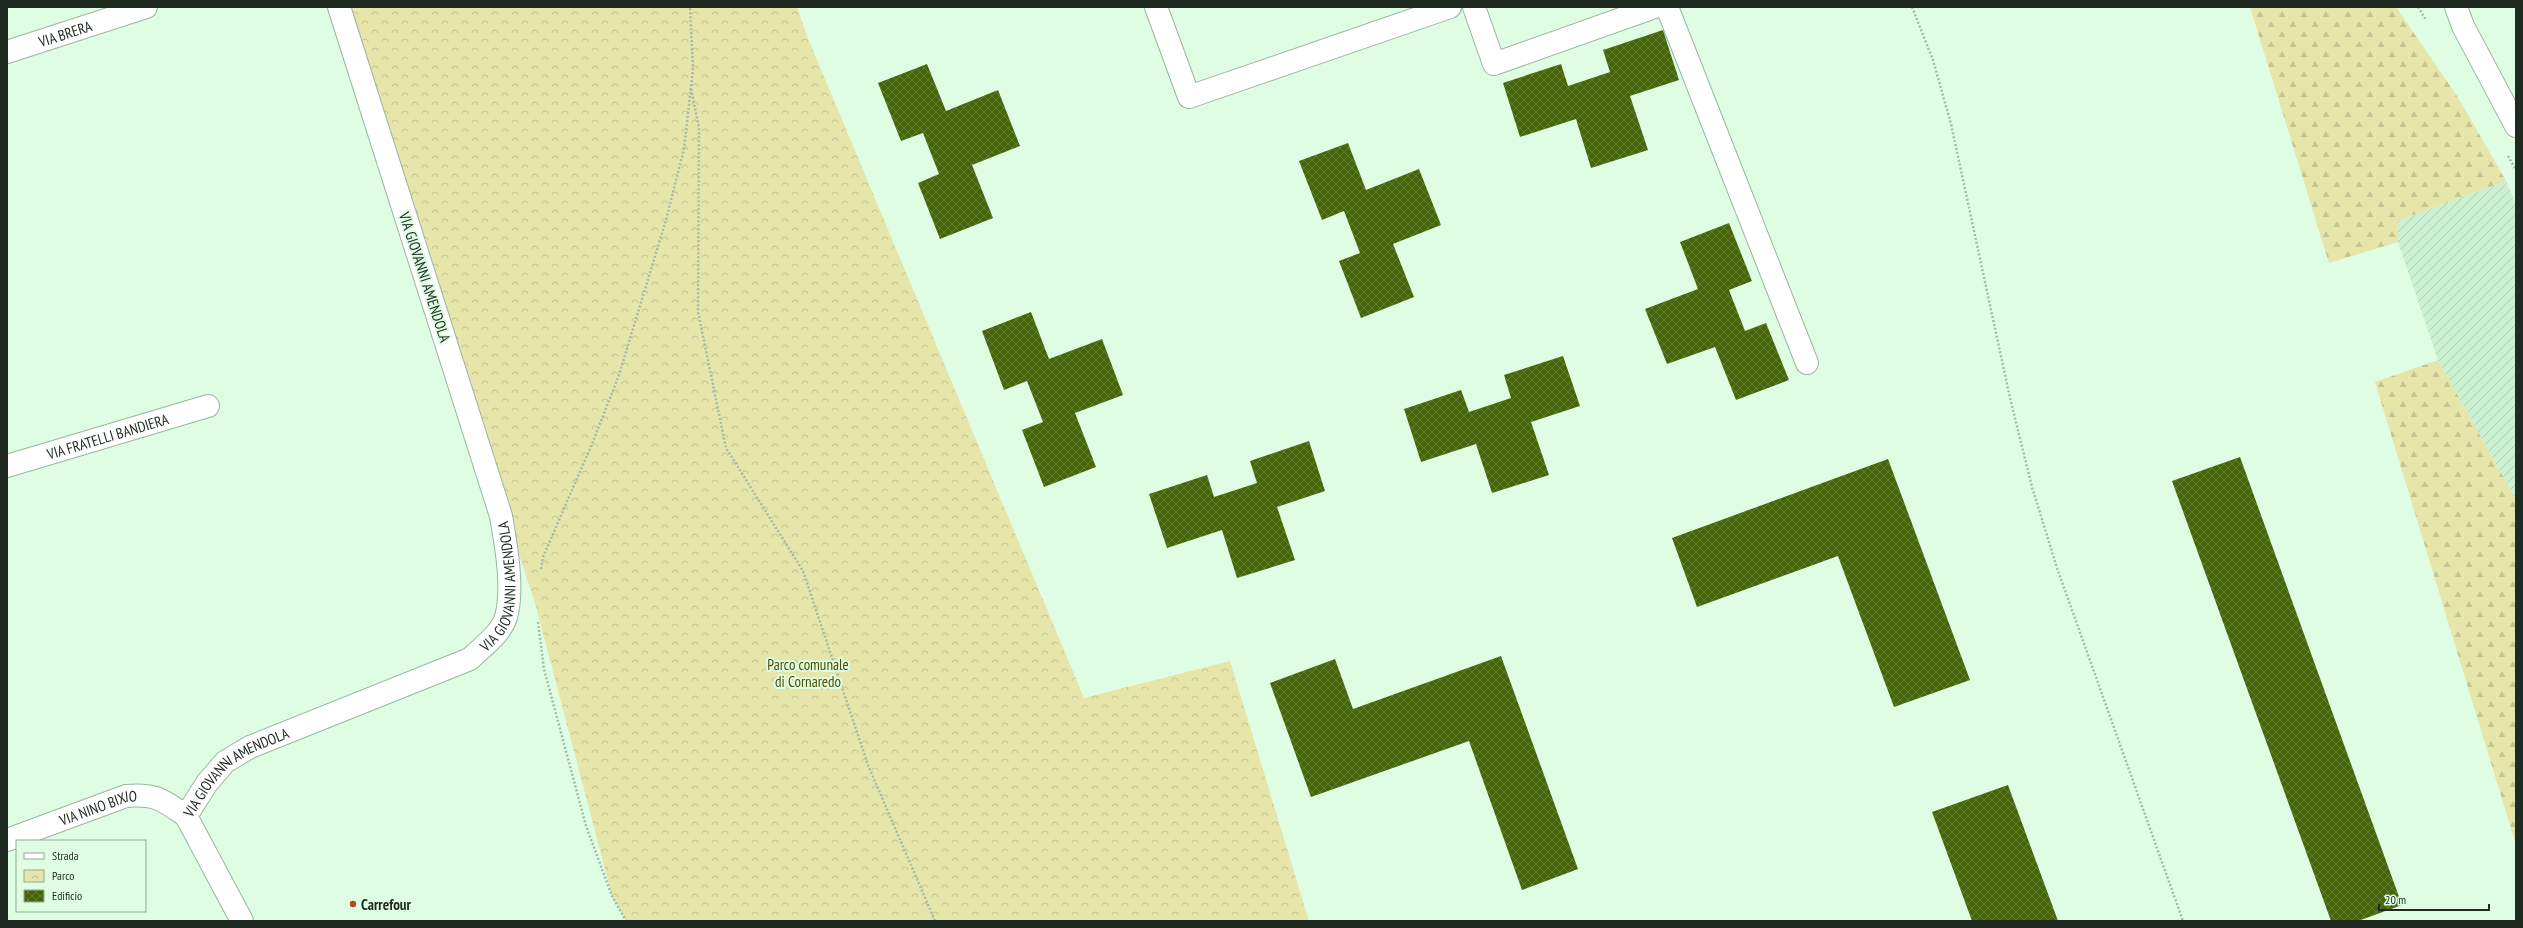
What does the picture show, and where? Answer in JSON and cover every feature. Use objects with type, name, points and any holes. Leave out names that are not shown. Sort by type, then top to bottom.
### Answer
[{"type":"street","name":"VIA BRERA","points":[[7,52],[143,7]]},
{"type":"street","name":"VIA GIOVANNI AMENDOLA","points":[[242,921],[186,816],[207,783],[225,762],[250,747],[470,659],[493,637],[506,618],[508,586],[507,549],[501,516],[339,7]]},
{"type":"street","points":[[1156,7],[1189,97],[1450,7]]},
{"type":"street","points":[[1474,7],[1494,64],[1655,7]]},
{"type":"street","points":[[1667,7],[1807,363]]},
{"type":"street","points":[[2447,7],[2459,17],[2516,126]]},
{"type":"street","name":"VIA FRATELLI BANDIERA","points":[[7,466],[208,406]]},
{"type":"street","name":"VIA NINO BIXIO","points":[[7,840],[126,796],[146,794],[166,802],[186,816]]},
{"type":"path","points":[[540,572],[543,557],[619,376],[666,220],[684,149],[691,87],[693,69],[690,7]]},
{"type":"path","points":[[1912,7],[1933,60],[1950,124],[2006,382],[2032,488],[2057,568],[2183,921]]},
{"type":"path","points":[[691,87],[699,128],[698,312],[726,448],[803,571],[868,764],[935,921]]},
{"type":"path","points":[[537,617],[544,669],[586,826],[612,896],[626,921]]},
{"type":"shaded area","points":[[2506,181],[2516,205],[2516,500],[2438,360],[2398,242],[2397,221]]},
{"type":"green space","name":"Parco comunale di Cornaredo","points":[[340,7],[797,7],[807,36],[1084,698],[1230,661],[1309,921],[626,921],[612,896],[535,603]]},
{"type":"green space","points":[[2250,7],[2396,7],[2459,99],[2506,181],[2397,221],[2398,242],[2329,263]]},
{"type":"green space","points":[[2438,360],[2516,500],[2516,845],[2375,382]]},
{"type":"building","points":[[1663,30],[1679,80],[1630,96],[1648,150],[1591,168],[1576,119],[1520,137],[1503,83],[1561,64],[1568,86],[1610,72],[1603,50]]},
{"type":"building","points":[[927,64],[946,111],[998,90],[1020,146],[972,165],[993,218],[940,239],[918,183],[939,174],[923,133],[901,141],[878,83]]},
{"type":"building","points":[[1348,143],[1366,190],[1419,169],[1441,225],[1393,244],[1414,297],[1361,318],[1339,261],[1360,253],[1344,211],[1322,220],[1299,161]]},
{"type":"building","points":[[1729,223],[1752,281],[1729,290],[1745,331],[1766,323],[1789,380],[1736,400],[1715,347],[1667,364],[1645,309],[1698,289],[1680,242]]},
{"type":"building","points":[[1031,312],[1049,359],[1102,339],[1123,395],[1075,413],[1096,467],[1044,487],[1022,430],[1043,422],[1027,381],[1004,390],[982,331]]},
{"type":"building","points":[[1563,356],[1580,406],[1531,422],[1549,475],[1492,493],[1476,444],[1421,462],[1404,409],[1461,390],[1469,412],[1511,398],[1504,375]]},
{"type":"building","points":[[1309,441],[1325,491],[1277,507],[1295,560],[1237,578],[1222,530],[1167,548],[1149,494],[1207,475],[1214,497],[1257,483],[1250,461]]},
{"type":"building","points":[[2240,457],[2402,905],[2358,921],[2331,921],[2172,481]]},
{"type":"building","points":[[1888,459],[1970,680],[1894,707],[1838,556],[1697,607],[1672,538]]},
{"type":"building","points":[[1501,656],[1578,869],[1522,890],[1469,741],[1311,797],[1270,683],[1335,659],[1353,709]]},
{"type":"building","points":[[2008,785],[2058,921],[1972,921],[1932,812]]},
{"type":"place","name":"Carrefour","points":[[353,904]]}]
